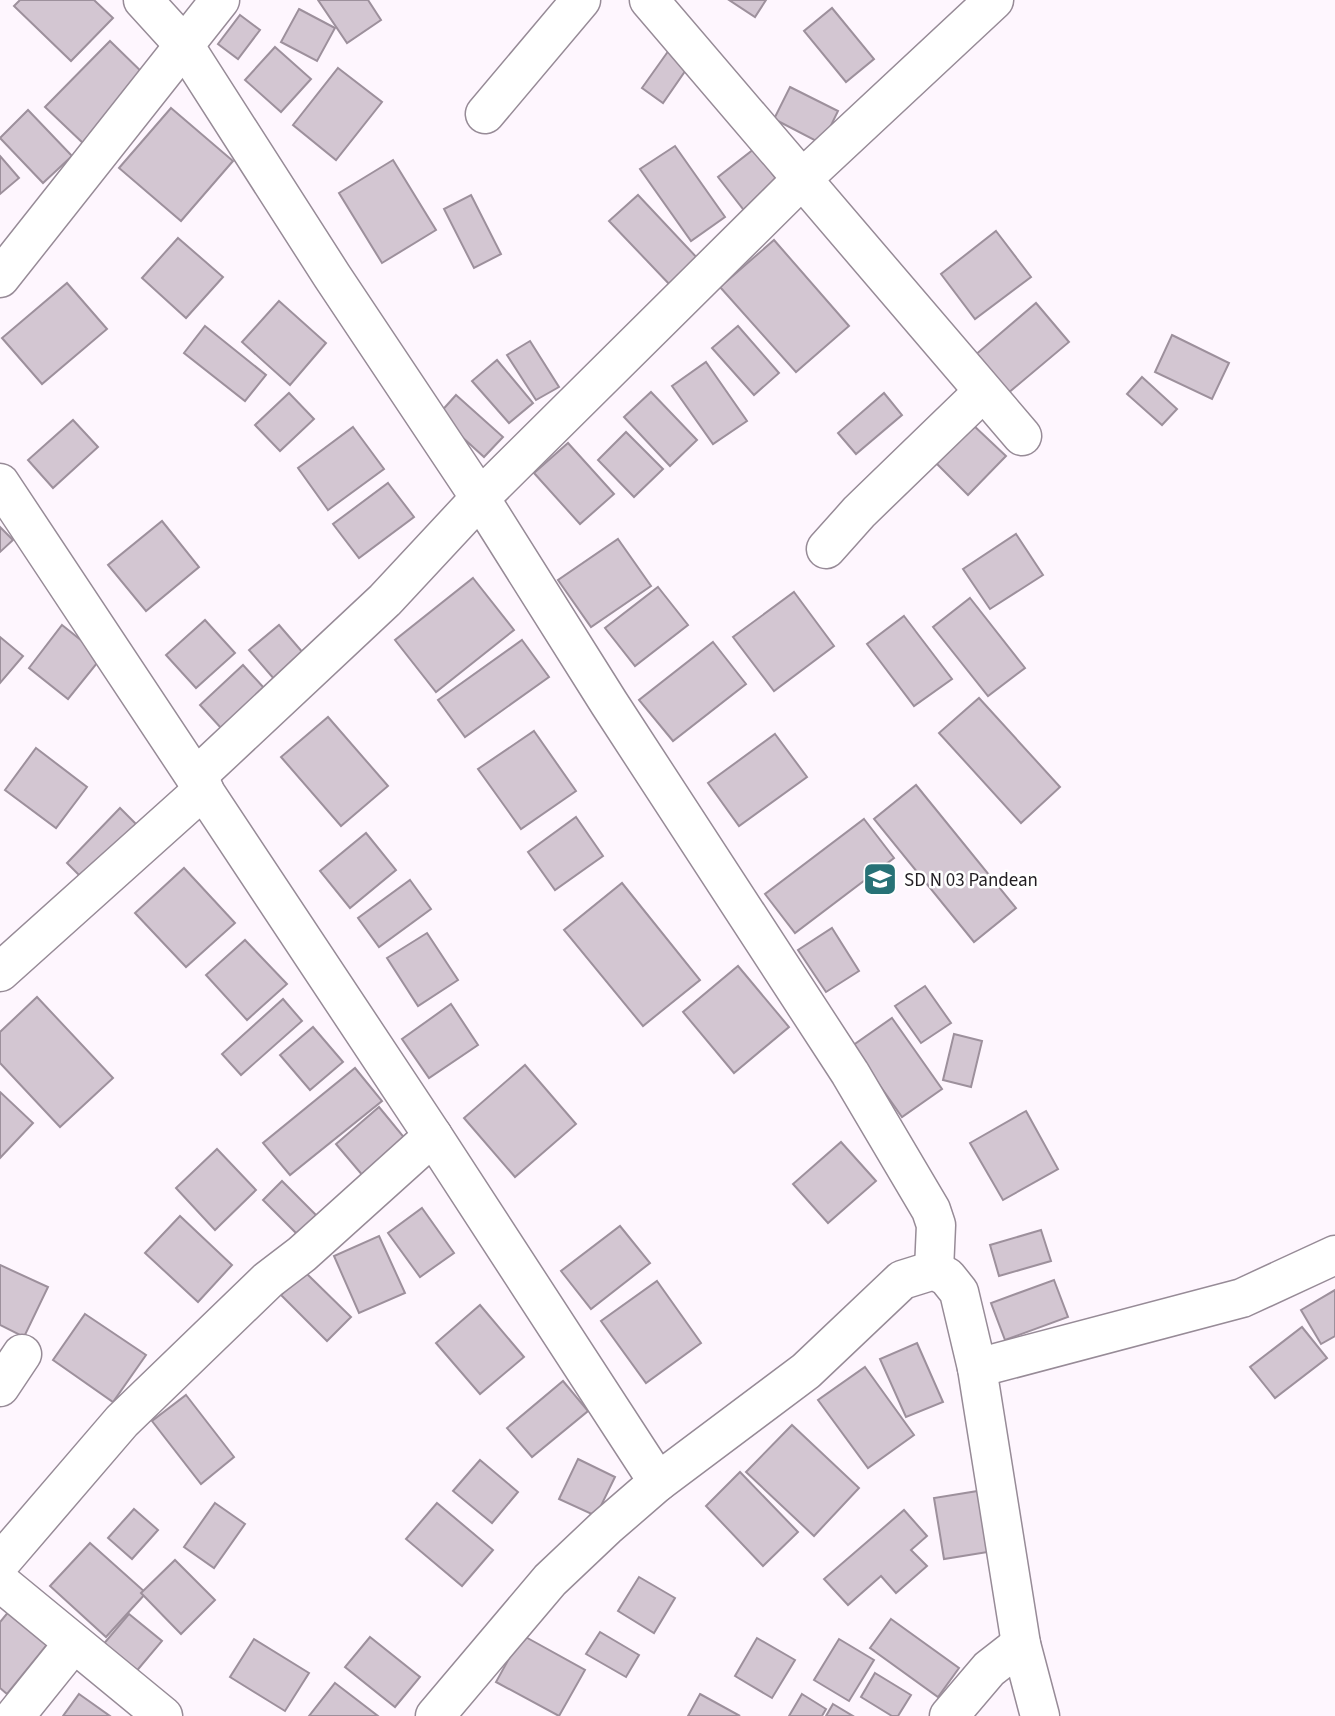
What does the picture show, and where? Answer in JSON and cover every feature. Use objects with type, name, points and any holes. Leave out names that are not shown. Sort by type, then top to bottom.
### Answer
[{"type":"street","points":[[143,0],[184,45],[332,276],[480,498],[608,703],[891,1139],[931,1210],[936,1225],[933,1270]]},
{"type":"street","points":[[0,278],[220,0]]},
{"type":"street","points":[[485,114],[581,0]]},
{"type":"street","points":[[649,0],[1022,436]]},
{"type":"street","points":[[0,972],[200,783],[384,600],[480,498],[801,180],[993,0]]},
{"type":"street","points":[[826,549],[859,512],[983,392]]},
{"type":"street","points":[[0,483],[433,1136],[658,1482]]},
{"type":"street","points":[[0,1563],[121,1421],[268,1280],[302,1254],[433,1136]]},
{"type":"street","points":[[977,1368],[1242,1298],[1335,1255]]},
{"type":"street","points":[[435,1716],[551,1580],[606,1527],[658,1482],[806,1371],[902,1280],[933,1270],[947,1277],[959,1292],[977,1368],[1020,1644],[1040,1716]]},
{"type":"street","points":[[0,1387],[22,1354]]},
{"type":"street","points":[[0,1582],[163,1716]]},
{"type":"street","points":[[15,1716],[73,1644]]},
{"type":"street","points":[[949,1716],[989,1669],[1020,1644]]},
{"type":"building","points":[[20,0],[94,0],[113,18],[71,61],[14,6]]},
{"type":"building","points":[[318,0],[368,0],[381,20],[347,43]]},
{"type":"building","points":[[729,0],[766,0],[755,17]]},
{"type":"building","points":[[832,8],[874,59],[846,82],[804,31]]},
{"type":"building","points":[[299,9],[335,28],[317,61],[281,42]]},
{"type":"building","points":[[240,15],[260,30],[238,59],[218,44]]},
{"type":"building","points":[[110,41],[148,78],[84,144],[45,107]]},
{"type":"building","points":[[275,47],[311,79],[281,112],[245,80]]},
{"type":"building","points":[[669,50],[690,64],[663,103],[642,88]]},
{"type":"building","points":[[338,68],[382,102],[336,160],[293,125]]},
{"type":"building","points":[[790,87],[838,111],[822,144],[774,119]]},
{"type":"building","points":[[171,108],[233,161],[181,221],[119,168]]},
{"type":"building","points":[[28,110],[72,156],[43,183],[0,138]]},
{"type":"building","points":[[675,146],[725,217],[691,241],[640,169]]},
{"type":"building","points":[[754,149],[785,191],[750,218],[718,177]]},
{"type":"building","points":[[0,156],[19,178],[0,194]]},
{"type":"building","points":[[393,160],[436,230],[382,263],[339,193]]},
{"type":"building","points":[[471,195],[501,254],[474,268],[444,209]]},
{"type":"building","points":[[638,195],[700,261],[672,287],[609,221]]},
{"type":"building","points":[[996,231],[1031,277],[975,319],[941,274]]},
{"type":"building","points":[[178,238],[223,277],[186,318],[142,278]]},
{"type":"building","points":[[774,240],[849,326],[796,372],[720,287]]},
{"type":"building","points":[[67,283],[107,329],[42,384],[2,338]]},
{"type":"building","points":[[279,301],[326,343],[290,385],[242,342]]},
{"type":"building","points":[[1036,303],[1069,342],[1007,394],[974,356]]},
{"type":"building","points":[[205,326],[266,375],[245,401],[184,353]]},
{"type":"building","points":[[738,326],[779,373],[754,395],[712,348]]},
{"type":"building","points":[[1172,335],[1229,363],[1212,399],[1155,372]]},
{"type":"building","points":[[530,341],[559,387],[536,400],[507,355]]},
{"type":"building","points":[[497,360],[533,403],[509,423],[472,381]]},
{"type":"building","points":[[706,362],[747,421],[713,444],[672,386]]},
{"type":"building","points":[[1142,377],[1177,409],[1162,425],[1127,394]]},
{"type":"building","points":[[651,392],[697,440],[670,466],[624,417]]},
{"type":"building","points":[[289,393],[314,419],[280,451],[255,425]]},
{"type":"building","points":[[884,393],[902,415],[856,454],[838,433]]},
{"type":"building","points":[[456,395],[503,437],[484,457],[438,415]]},
{"type":"building","points":[[73,420],[98,447],[53,488],[28,460]]},
{"type":"building","points":[[972,424],[1006,456],[968,495],[935,462]]},
{"type":"building","points":[[353,427],[384,469],[328,510],[298,468]]},
{"type":"building","points":[[626,432],[663,469],[634,497],[598,460]]},
{"type":"building","points":[[568,443],[614,494],[580,524],[534,473]]},
{"type":"building","points":[[388,483],[414,517],[359,558],[333,524]]},
{"type":"building","points":[[162,521],[199,567],[146,611],[108,565]]},
{"type":"building","points":[[0,527],[13,540],[0,552]]},
{"type":"building","points":[[1016,534],[1043,575],[990,609],[963,569]]},
{"type":"building","points":[[618,539],[651,586],[591,627],[558,580]]},
{"type":"building","points":[[473,578],[514,630],[436,692],[395,640]]},
{"type":"building","points":[[658,587],[688,625],[635,666],[605,628]]},
{"type":"building","points":[[794,592],[834,646],[774,691],[733,637]]},
{"type":"building","points":[[970,598],[1025,668],[988,696],[933,627]]},
{"type":"building","points":[[904,616],[952,679],[914,706],[867,644]]},
{"type":"building","points":[[205,620],[235,653],[196,688],[166,655]]},
{"type":"building","points":[[62,625],[102,657],[68,699],[29,668]]},
{"type":"building","points":[[279,625],[304,654],[275,680],[249,650]]},
{"type":"building","points":[[0,637],[23,656],[0,683]]},
{"type":"building","points":[[522,640],[549,677],[465,737],[438,700]]},
{"type":"building","points":[[713,642],[746,684],[673,741],[639,700]]},
{"type":"building","points":[[243,665],[264,688],[221,728],[200,705]]},
{"type":"building","points":[[979,698],[1060,787],[1021,823],[939,733]]},
{"type":"building","points":[[328,717],[388,786],[341,826],[281,757]]},
{"type":"building","points":[[534,731],[576,791],[521,829],[478,769]]},
{"type":"building","points":[[775,734],[807,777],[739,826],[708,783]]},
{"type":"building","points":[[36,748],[87,787],[56,828],[5,790]]},
{"type":"building","points":[[916,785],[1016,908],[974,942],[874,819]]},
{"type":"building","points":[[120,808],[141,829],[88,884],[67,863]]},
{"type":"building","points":[[576,817],[603,856],[555,890],[528,852]]},
{"type":"building","points":[[864,819],[894,858],[795,933],[765,894]]},
{"type":"building","points":[[366,833],[396,870],[350,908],[320,871]]},
{"type":"building","points":[[184,868],[235,923],[186,967],[135,913]]},
{"type":"building","points":[[410,880],[431,909],[379,947],[358,918]]},
{"type":"building","points":[[622,883],[700,980],[643,1026],[564,930]]},
{"type":"building","points":[[832,928],[859,971],[826,992],[798,950]]},
{"type":"building","points":[[427,933],[458,980],[418,1006],[387,958]]},
{"type":"building","points":[[245,940],[287,984],[247,1020],[206,975]]},
{"type":"building","points":[[738,966],[789,1027],[734,1073],[683,1012]]},
{"type":"building","points":[[925,986],[951,1023],[921,1043],[895,1006]]},
{"type":"building","points":[[37,997],[113,1078],[60,1127],[0,1063],[0,1032]]},
{"type":"building","points":[[283,999],[302,1021],[241,1075],[222,1054]]},
{"type":"building","points":[[451,1004],[478,1045],[429,1078],[402,1039]]},
{"type":"building","points":[[892,1018],[942,1089],[902,1117],[852,1046]]},
{"type":"building","points":[[313,1027],[343,1062],[310,1090],[280,1055]]},
{"type":"building","points":[[954,1034],[982,1041],[971,1087],[943,1080]]},
{"type":"building","points":[[525,1065],[576,1124],[515,1177],[464,1118]]},
{"type":"building","points":[[355,1068],[382,1101],[290,1175],[263,1143]]},
{"type":"building","points":[[0,1092],[33,1123],[0,1158]]},
{"type":"building","points":[[379,1107],[407,1141],[364,1177],[336,1144]]},
{"type":"building","points":[[1026,1111],[1058,1169],[1003,1200],[970,1143]]},
{"type":"building","points":[[841,1142],[876,1181],[828,1223],[793,1184]]},
{"type":"building","points":[[217,1149],[256,1190],[215,1230],[176,1188]]},
{"type":"building","points":[[282,1181],[319,1218],[300,1237],[263,1200]]},
{"type":"building","points":[[422,1208],[454,1253],[420,1277],[388,1233]]},
{"type":"building","points":[[180,1216],[232,1265],[198,1302],[145,1253]]},
{"type":"building","points":[[620,1226],[650,1263],[591,1309],[561,1271]]},
{"type":"building","points":[[1041,1230],[1051,1261],[999,1276],[990,1245]]},
{"type":"building","points":[[379,1236],[405,1293],[359,1313],[334,1256]]},
{"type":"building","points":[[0,1265],[48,1287],[24,1337],[0,1325]]},
{"type":"building","points":[[305,1272],[351,1317],[327,1341],[281,1295]]},
{"type":"building","points":[[1054,1280],[1068,1317],[1005,1340],[991,1303]]},
{"type":"building","points":[[657,1281],[701,1343],[646,1383],[601,1321]]},
{"type":"building","points":[[1335,1290],[1335,1336],[1321,1344],[1301,1310]]},
{"type":"building","points":[[480,1305],[524,1357],[480,1394],[436,1343]]},
{"type":"building","points":[[85,1314],[146,1355],[113,1402],[53,1360]]},
{"type":"building","points":[[1302,1327],[1327,1358],[1275,1398],[1250,1367]]},
{"type":"building","points":[[917,1343],[943,1402],[906,1417],[880,1359]]},
{"type":"building","points":[[865,1367],[914,1435],[868,1468],[818,1400]]},
{"type":"building","points":[[563,1381],[588,1411],[532,1457],[507,1428]]},
{"type":"building","points":[[186,1395],[234,1457],[201,1484],[152,1421]]},
{"type":"building","points":[[792,1425],[859,1488],[814,1536],[746,1472]]},
{"type":"building","points":[[578,1459],[615,1477],[596,1516],[559,1499]]},
{"type":"building","points":[[480,1460],[518,1492],[492,1523],[453,1491]]},
{"type":"building","points":[[740,1472],[798,1532],[763,1566],[706,1506]]},
{"type":"building","points":[[984,1490],[994,1551],[944,1559],[934,1498]]},
{"type":"building","points":[[215,1503],[245,1524],[214,1568],[184,1547]]},
{"type":"building","points":[[437,1503],[493,1550],[462,1586],[406,1539]]},
{"type":"building","points":[[134,1509],[158,1530],[132,1559],[108,1538]]},
{"type":"building","points":[[904,1510],[927,1536],[911,1550],[927,1566],[896,1593],[881,1576],[848,1605],[824,1579]]},
{"type":"building","points":[[90,1543],[146,1593],[106,1637],[50,1586]]},
{"type":"building","points":[[175,1560],[215,1600],[181,1634],[141,1593]]},
{"type":"building","points":[[639,1577],[675,1598],[654,1633],[618,1611]]},
{"type":"building","points":[[10,1610],[50,1641],[7,1694],[0,1688],[0,1622]]},
{"type":"building","points":[[129,1614],[162,1641],[134,1674],[101,1647]]},
{"type":"building","points":[[891,1619],[959,1668],[938,1697],[870,1648]]},
{"type":"building","points":[[600,1632],[639,1655],[626,1677],[586,1654]]},
{"type":"building","points":[[522,1635],[585,1670],[559,1716],[496,1682]]},
{"type":"building","points":[[370,1637],[420,1677],[395,1707],[345,1667]]},
{"type":"building","points":[[757,1638],[795,1660],[772,1698],[735,1676]]},
{"type":"building","points":[[254,1639],[309,1673],[285,1711],[230,1677]]},
{"type":"building","points":[[839,1639],[874,1660],[849,1701],[814,1680]]},
{"type":"building","points":[[875,1673],[911,1695],[898,1716],[892,1716],[861,1697]]},
{"type":"building","points":[[335,1683],[378,1716],[309,1716]]},
{"type":"building","points":[[79,1694],[110,1716],[63,1716]]},
{"type":"building","points":[[700,1694],[740,1716],[688,1716]]},
{"type":"building","points":[[802,1694],[826,1709],[822,1716],[789,1716]]},
{"type":"building","points":[[833,1704],[853,1716],[826,1716]]},
{"type":"place","name":"SD N 03 Pandean","points":[[880,879]]}]
